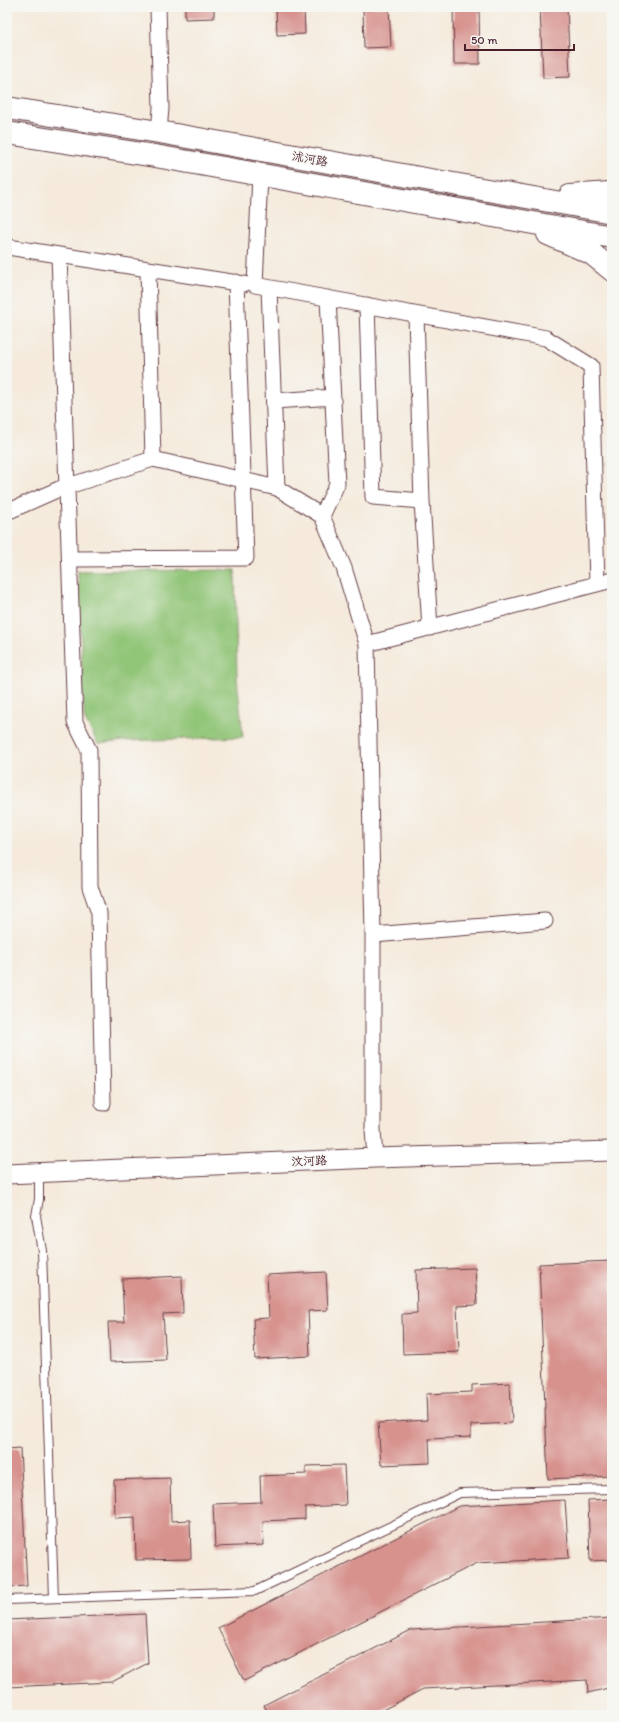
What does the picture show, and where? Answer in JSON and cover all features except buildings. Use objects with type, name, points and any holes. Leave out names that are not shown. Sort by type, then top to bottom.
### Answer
[{"type":"main road","name":"沭河路","points":[[7,108],[159,132],[612,212]]},
{"type":"main road","name":"沭河路","points":[[7,133],[155,156],[522,222],[612,236]]},
{"type":"main road","points":[[536,199],[612,192]]},
{"type":"main road","points":[[522,222],[590,253],[612,270]]},
{"type":"street","points":[[158,7],[161,108],[159,132]]},
{"type":"street","points":[[260,175],[262,286],[274,401],[277,488]]},
{"type":"street","points":[[8,247],[262,286],[546,338],[591,366],[597,584]]},
{"type":"street","points":[[59,255],[75,722],[89,750],[90,887],[99,913],[103,1103]]},
{"type":"street","points":[[148,269],[153,459]]},
{"type":"street","points":[[70,559],[246,558],[236,282]]},
{"type":"street","points":[[322,516],[337,484],[328,298]]},
{"type":"street","points":[[367,306],[373,496],[422,501]]},
{"type":"street","points":[[416,314],[422,501],[430,628]]},
{"type":"street","points":[[274,401],[333,397]]},
{"type":"street","points":[[7,512],[67,487],[153,459],[277,488],[322,516],[344,568],[367,644],[373,935],[372,1129],[375,1158]]},
{"type":"street","points":[[367,644],[612,580]]},
{"type":"street","points":[[373,935],[545,920]]},
{"type":"street","name":"汶河路","points":[[7,1174],[375,1158],[612,1151]]},
{"type":"lane","points":[[39,1172],[39,1199],[36,1216],[42,1251],[54,1598]]},
{"type":"lane","points":[[7,1600],[255,1591],[460,1493],[612,1489]]},
{"type":"green space","points":[[235,570],[237,678],[243,737],[123,741],[98,744],[84,718],[78,571]]}]
